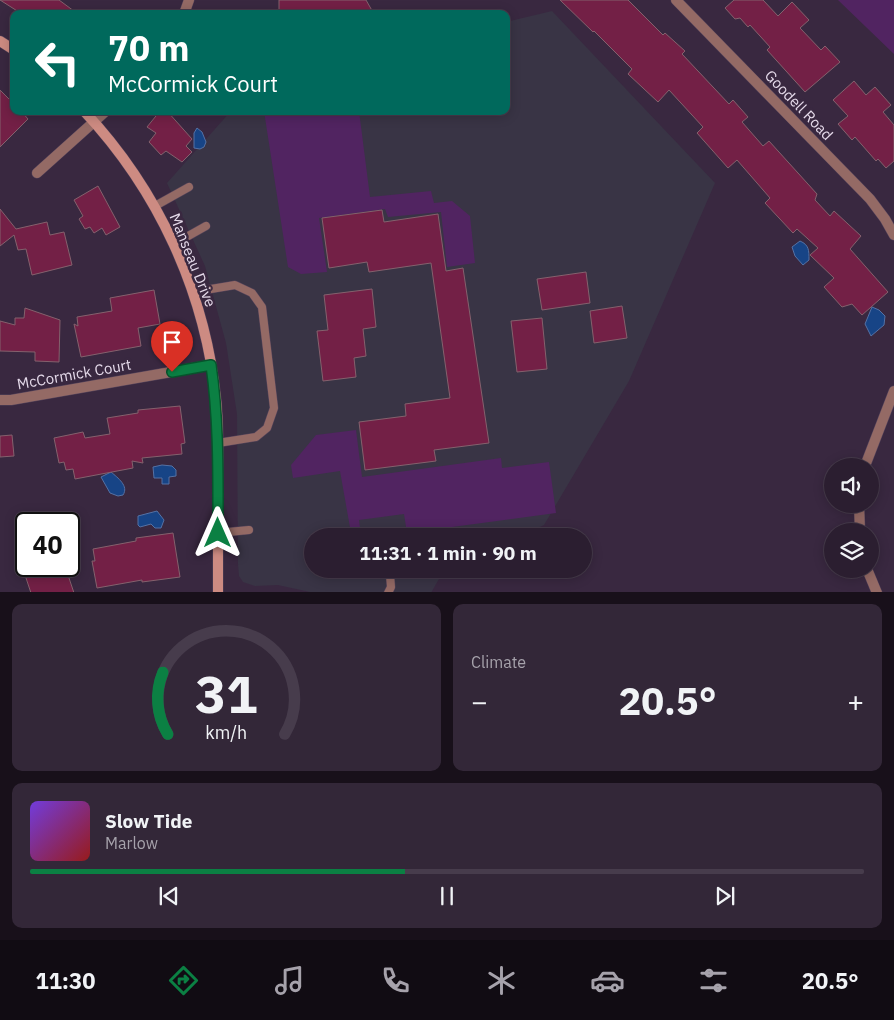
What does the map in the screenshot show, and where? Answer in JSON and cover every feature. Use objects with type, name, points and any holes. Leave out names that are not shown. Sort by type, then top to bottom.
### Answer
[{"type":"street","name":"Goodell Road","points":[[676,0],[870,199],[894,235]]},
{"type":"street","name":"Manseau Drive","points":[[88,115],[136,176],[155,206],[174,244],[200,315],[216,399],[218,443],[218,592]]},
{"type":"street","points":[[37,173],[102,115]]},
{"type":"street","name":"McCormick Court","points":[[0,400],[11,400],[211,365]]},
{"type":"street","points":[[867,458],[894,391]]},
{"type":"street","points":[[871,578],[877,592]]},
{"type":"lane","points":[[155,206],[188,187]]},
{"type":"lane","points":[[174,244],[206,226]]},
{"type":"lane","points":[[193,292],[235,285],[252,293],[262,307],[274,408],[267,428],[256,437],[218,443]]},
{"type":"lane","points":[[218,533],[249,530]]},
{"type":"lane","points":[[388,592],[391,587],[390,578]]},
{"type":"shaded area","points":[[838,0],[894,0],[894,54]]},
{"type":"shaded area","points":[[552,11],[715,183],[629,381],[544,525],[538,528],[304,528],[304,578],[439,578],[432,592],[310,592],[278,585],[255,586],[243,582],[239,576],[238,564],[237,414],[226,343],[205,266],[167,183],[227,115],[510,115],[510,21]]},
{"type":"shaded area","points":[[265,115],[360,115],[370,197],[431,191],[434,203],[452,201],[470,216],[475,263],[447,267],[441,212],[388,217],[385,209],[319,218],[327,272],[301,274],[288,267]]},
{"type":"shaded area","points":[[356,430],[362,477],[501,458],[502,468],[549,462],[556,513],[444,528],[406,528],[404,514],[359,520],[360,528],[350,528],[340,471],[293,478],[291,465],[316,435]]},
{"type":"water","points":[[197,128],[202,132],[206,142],[204,147],[200,149],[194,148],[194,133]]},
{"type":"water","points":[[800,241],[807,246],[809,251],[809,260],[803,265],[795,256],[792,247]]},
{"type":"water","points":[[872,307],[879,310],[885,316],[884,325],[871,336],[865,324]]},
{"type":"water","points":[[162,465],[172,466],[176,470],[176,476],[169,477],[169,484],[162,484],[162,478],[154,478],[153,467]]},
{"type":"water","points":[[111,472],[124,485],[123,495],[118,496],[110,493],[101,477]]},
{"type":"water","points":[[157,511],[164,520],[161,528],[155,528],[151,524],[140,527],[138,525],[138,516]]},
{"type":"building","points":[[0,0],[59,0],[73,10],[16,10]]},
{"type":"building","points":[[279,0],[366,0],[372,10],[279,10]]},
{"type":"building","points":[[560,0],[628,0],[663,35],[665,33],[685,51],[682,54],[729,104],[733,100],[748,117],[742,122],[763,146],[769,141],[817,194],[815,200],[830,216],[834,211],[861,236],[850,249],[888,292],[862,315],[852,304],[842,307],[824,287],[834,278],[810,255],[818,248],[797,229],[793,233],[765,203],[770,198],[737,160],[728,168],[697,133],[703,127],[669,90],[658,102],[628,74],[632,69]]},
{"type":"building","points":[[734,0],[763,0],[778,16],[792,2],[809,20],[800,28],[821,50],[825,46],[840,62],[805,92],[767,50],[770,47],[750,25],[748,27],[740,18],[735,19],[725,8]]},
{"type":"building","points":[[854,81],[866,95],[875,87],[891,105],[883,112],[894,125],[894,161],[886,168],[878,159],[876,161],[855,137],[852,140],[838,124],[848,116],[833,100]]},
{"type":"building","points":[[0,90],[10,100],[10,115],[24,115],[28,119],[0,147]]},
{"type":"building","points":[[157,115],[171,115],[192,139],[186,146],[192,152],[182,162],[166,151],[161,155],[149,142],[156,133],[147,127]]},
{"type":"building","points":[[98,186],[120,227],[106,235],[102,228],[94,233],[90,227],[85,229],[79,219],[83,216],[74,200]]},
{"type":"building","points":[[0,209],[16,229],[47,222],[50,235],[64,232],[72,265],[32,275],[26,249],[18,250],[14,235],[0,246]]},
{"type":"building","points":[[382,210],[384,222],[438,214],[446,271],[463,268],[489,443],[434,450],[436,461],[365,470],[359,422],[406,416],[405,404],[450,398],[431,263],[369,272],[367,262],[329,268],[322,218]]},
{"type":"building","points":[[586,272],[590,303],[542,310],[537,279]]},
{"type":"building","points":[[372,289],[376,327],[363,329],[366,356],[354,358],[356,377],[323,381],[317,331],[328,330],[324,295]]},
{"type":"building","points":[[154,290],[160,324],[138,328],[141,346],[81,357],[74,324],[78,326],[77,317],[112,311],[110,298]]},
{"type":"building","points":[[622,306],[627,338],[594,343],[590,311]]},
{"type":"building","points":[[25,308],[60,320],[59,362],[35,361],[35,352],[0,351],[0,321],[15,325],[15,318],[24,318]]},
{"type":"building","points":[[542,318],[547,369],[517,372],[511,321]]},
{"type":"building","points":[[180,406],[185,443],[181,444],[182,454],[142,458],[143,463],[132,461],[133,468],[75,479],[73,469],[66,470],[64,462],[59,463],[54,438],[83,432],[85,438],[110,434],[107,418],[138,413],[138,410]]},
{"type":"building","points":[[12,435],[14,456],[0,457],[0,436]]},
{"type":"building","points":[[173,533],[180,577],[142,582],[142,580],[97,588],[92,561],[95,561],[93,549],[136,541],[136,538]]},
{"type":"building","points":[[26,577],[69,577],[74,592],[31,592]]},
{"type":"route","points":[[172,372],[211,365],[216,399],[218,434],[218,533]]}]
